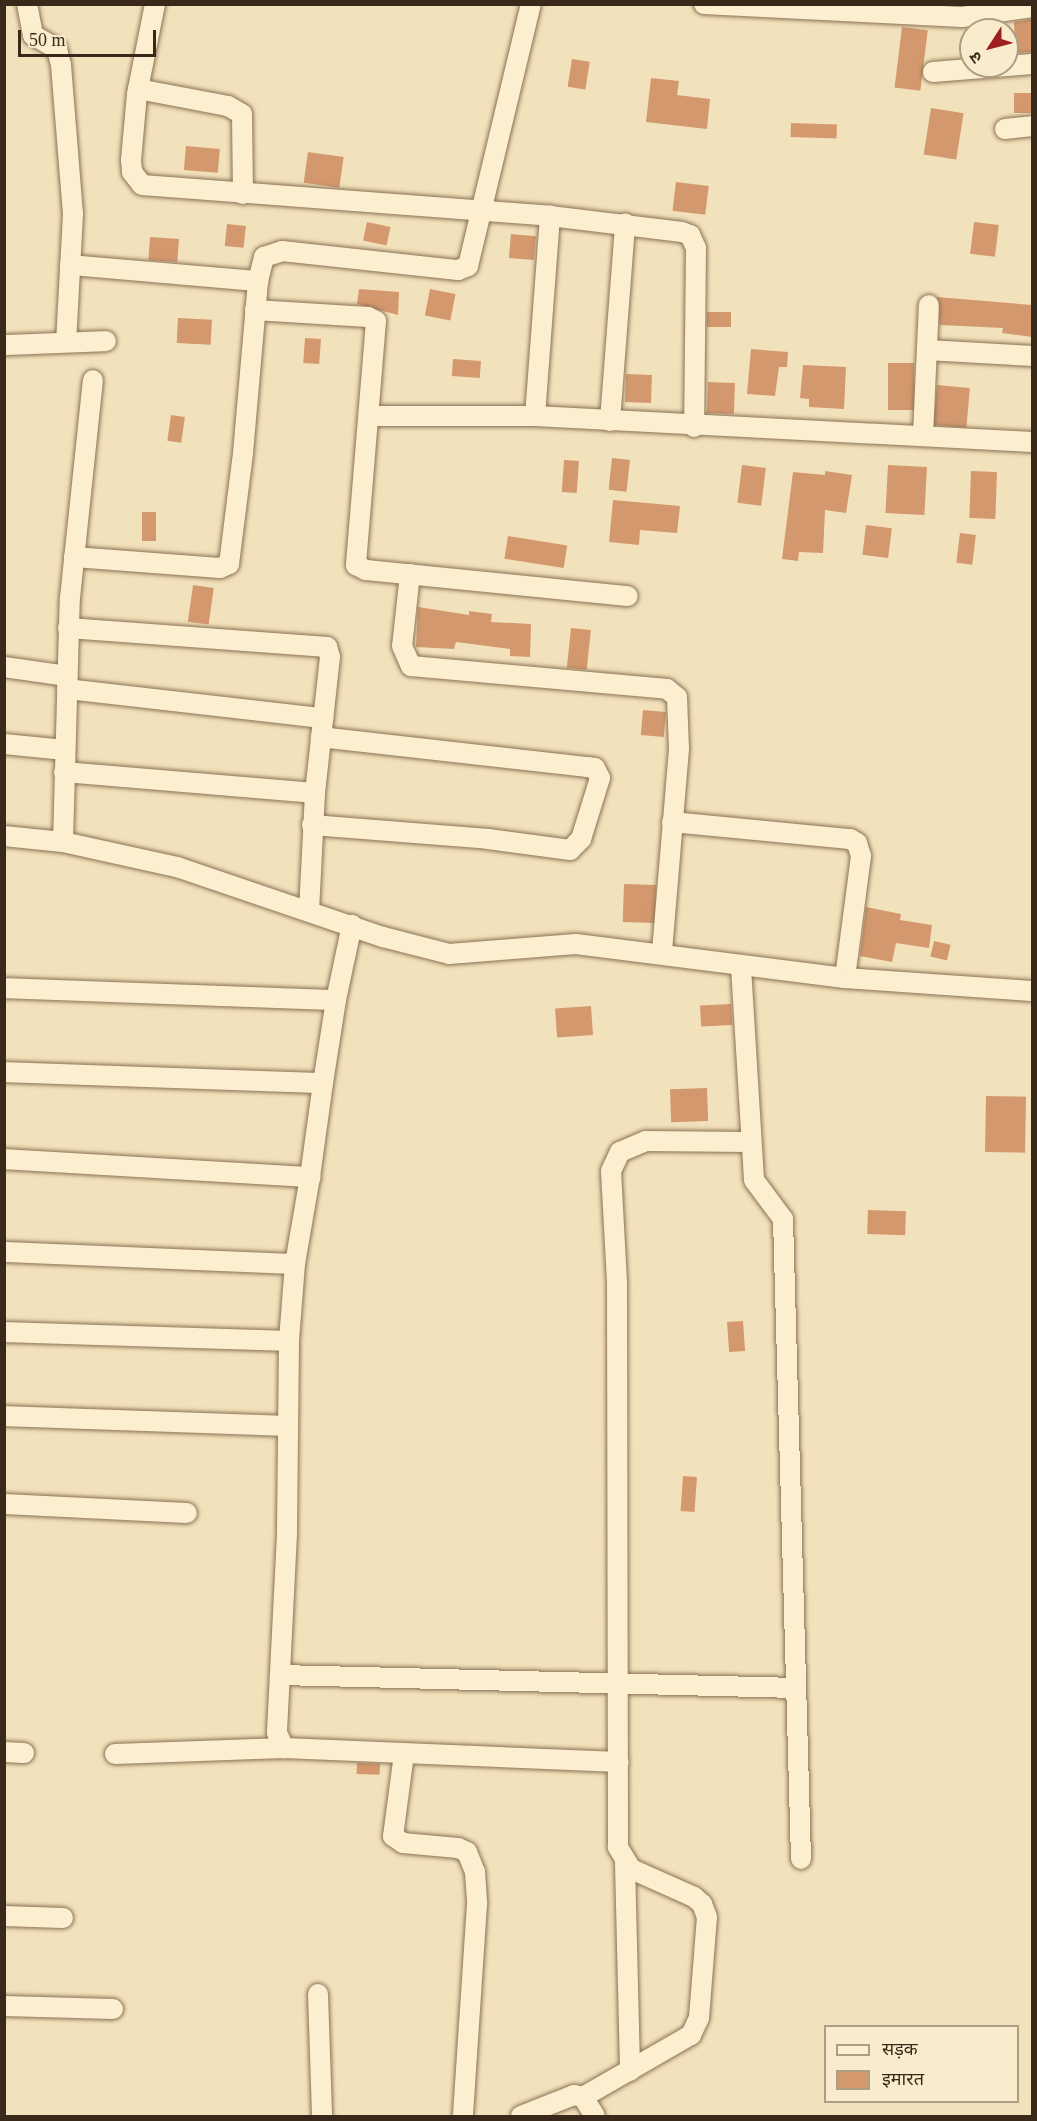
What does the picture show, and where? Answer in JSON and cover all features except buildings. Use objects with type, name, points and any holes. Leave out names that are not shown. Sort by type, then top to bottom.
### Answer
[{"type":"street","points":[[27,4],[33,35],[57,49],[61,65],[73,214],[66,342]]},
{"type":"street","points":[[155,4],[138,89],[131,160],[136,179],[148,187],[550,216],[682,232],[694,241],[694,427]]},
{"type":"street","points":[[75,557],[220,568],[229,564],[258,281],[264,257],[274,251],[464,268],[471,261],[531,4]]},
{"type":"street","points":[[704,4],[975,17],[1032,8]]},
{"type":"street","points":[[933,72],[1032,64]]},
{"type":"street","points":[[138,89],[228,106],[242,114],[243,195]]},
{"type":"street","points":[[1005,129],[1032,126]]},
{"type":"street","points":[[535,416],[550,216]]},
{"type":"street","points":[[610,421],[625,224]]},
{"type":"street","points":[[70,265],[258,281]]},
{"type":"street","points":[[923,435],[928,305]]},
{"type":"street","points":[[255,310],[373,318],[378,326],[356,565],[366,570],[628,596]]},
{"type":"street","points":[[4,345],[106,340]]},
{"type":"street","points":[[928,350],[1032,356]]},
{"type":"street","points":[[63,842],[68,628],[93,380]]},
{"type":"street","points":[[371,416],[535,416],[694,427],[923,435],[1032,442]]},
{"type":"street","points":[[410,574],[402,646],[411,666],[667,689],[674,693],[680,705],[662,952]]},
{"type":"street","points":[[68,628],[327,647],[330,657],[312,825],[309,910]]},
{"type":"street","points":[[4,667],[67,683],[322,728],[595,768],[600,778],[581,839],[570,850],[488,839],[312,825]]},
{"type":"street","points":[[4,744],[65,750]]},
{"type":"street","points":[[64,772],[315,793]]},
{"type":"street","points":[[672,822],[850,839],[857,843],[861,856],[845,978]]},
{"type":"street","points":[[4,836],[63,842],[177,867],[352,925],[449,954],[520,950],[558,943],[662,952],[741,967],[845,978],[1032,990]]},
{"type":"street","points":[[284,1749],[277,1733],[287,1534],[286,1426],[289,1341],[295,1264],[336,1000],[352,925]]},
{"type":"street","points":[[741,967],[749,1142],[754,1180],[783,1219],[801,1859]]},
{"type":"street","points":[[4,988],[336,1000]]},
{"type":"street","points":[[4,1072],[323,1083]]},
{"type":"street","points":[[630,2071],[625,1863],[618,1847],[617,1282],[611,1171],[620,1152],[646,1141],[749,1142]]},
{"type":"street","points":[[4,1159],[309,1177]]},
{"type":"street","points":[[4,1252],[295,1264]]},
{"type":"street","points":[[4,1332],[289,1341]]},
{"type":"street","points":[[4,1416],[286,1426]]},
{"type":"street","points":[[4,1504],[187,1513]]},
{"type":"street","points":[[280,1675],[796,1688]]},
{"type":"street","points":[[115,1754],[284,1749],[619,1762]]},
{"type":"street","points":[[404,1754],[393,1836],[403,1844],[459,1848],[467,1852],[475,1872],[477,1904],[463,2116]]},
{"type":"street","points":[[521,2116],[567,2097],[583,2097],[683,2040],[695,2028],[707,1917],[702,1904],[625,1863]]},
{"type":"street","points":[[4,1916],[63,1918]]},
{"type":"street","points":[[318,1994],[322,2116]]},
{"type":"street","points":[[4,2006],[112,2009]]},
{"type":"street","points":[[583,2097],[595,2116]]}]
